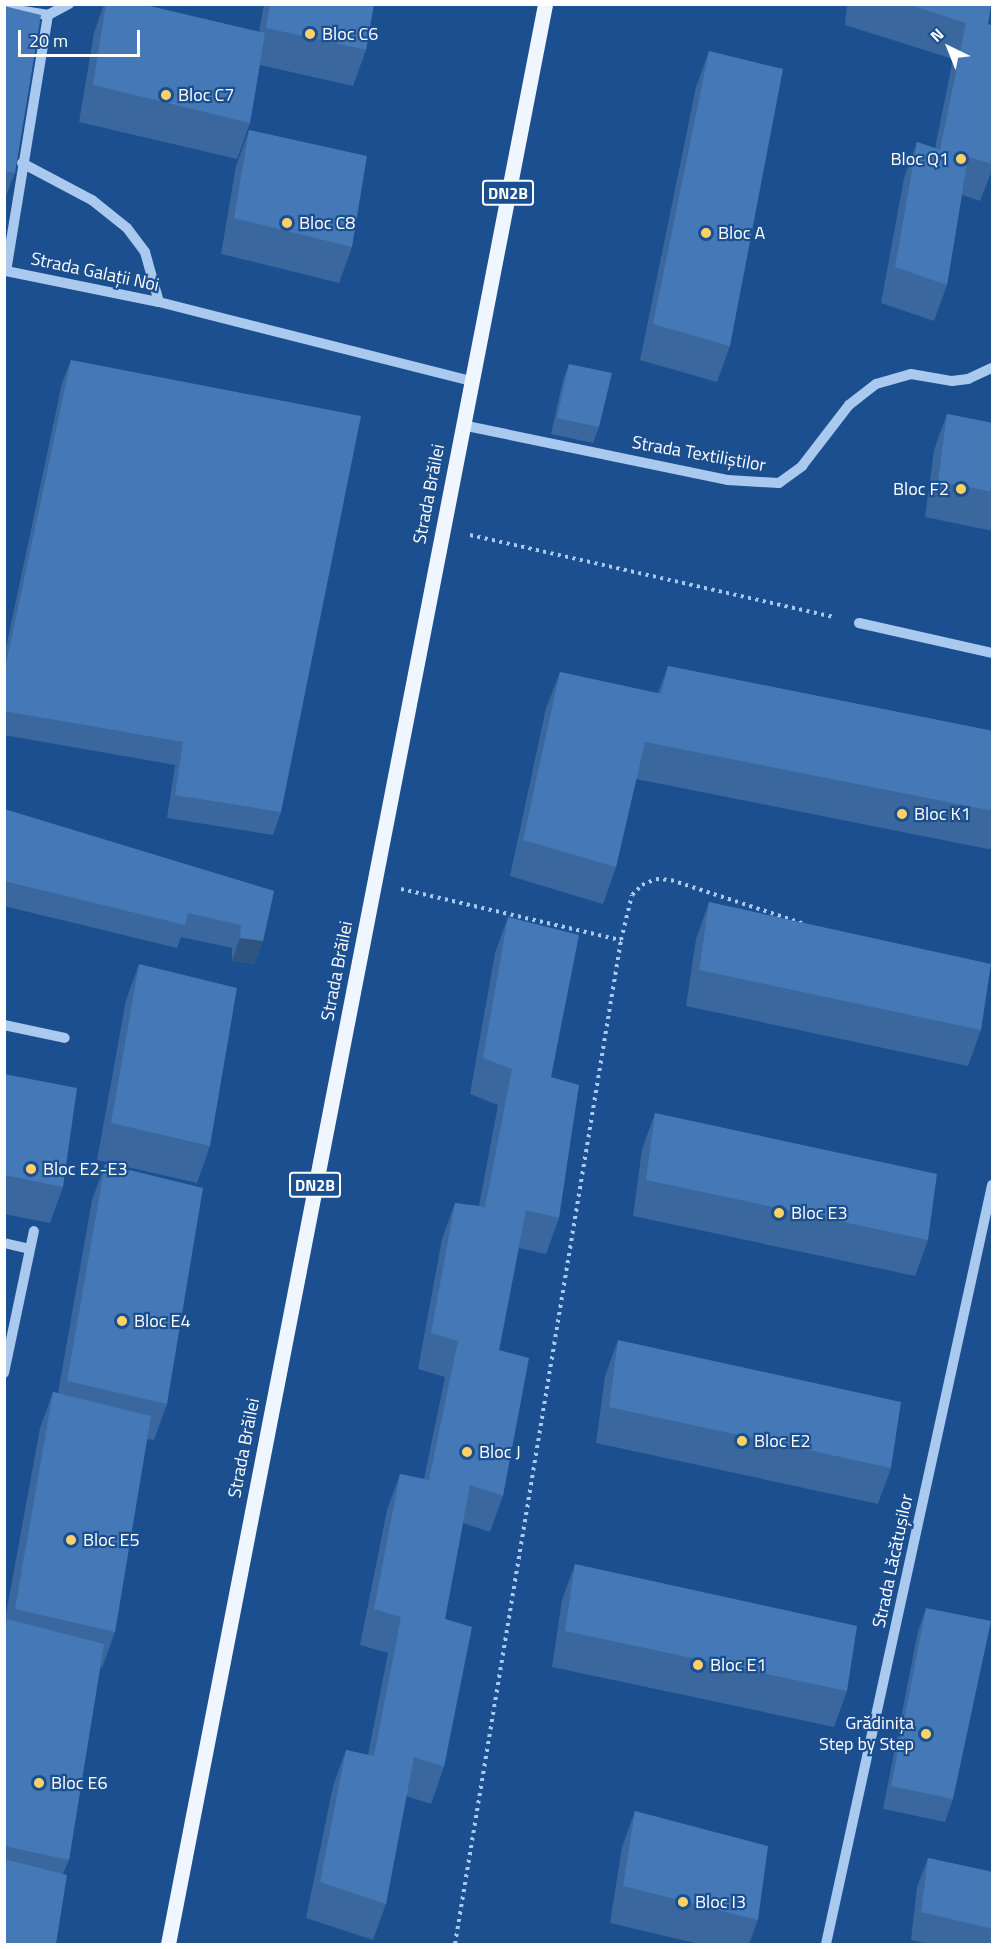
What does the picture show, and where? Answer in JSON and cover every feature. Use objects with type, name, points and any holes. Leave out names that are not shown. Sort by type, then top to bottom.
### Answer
[{"type":"main road","name":"Strada Brăilei","points":[[168,1944],[545,4]]},
{"type":"street","points":[[4,8],[48,15],[69,4]]},
{"type":"street","name":"Strada Galații Noi","points":[[48,15],[6,271],[159,302],[471,381]]},
{"type":"street","points":[[22,163],[92,200],[127,228],[145,252],[159,302]]},
{"type":"street","name":"Strada Textiliștilor","points":[[462,424],[728,480],[779,483],[802,466],[849,405],[876,384],[911,374],[952,381],[991,371]]},
{"type":"street","points":[[859,623],[993,652]]},
{"type":"street","points":[[4,1025],[65,1038]]},
{"type":"street","name":"Strada Lăcătușilor","points":[[826,1944],[993,1185]]},
{"type":"street","points":[[4,1373],[34,1231]]},
{"type":"street","points":[[4,1243],[29,1249]]},
{"type":"path","points":[[443,528],[859,623]]},
{"type":"path","points":[[455,1944],[621,940],[632,895],[642,885],[656,879],[671,880],[804,924]]},
{"type":"path","points":[[374,883],[621,940]]},
{"type":"building","points":[[106,4],[141,4],[265,33],[250,123],[93,85]]},
{"type":"building","points":[[270,4],[374,4],[366,50],[266,28]]},
{"type":"building","points":[[907,4],[991,4],[988,24],[993,26],[993,164],[968,157],[947,285],[895,267],[917,142],[940,150],[966,23]]},
{"type":"building","points":[[4,6],[41,15],[15,173],[4,171]]},
{"type":"building","name":"Bloc A","points":[[709,51],[783,69],[730,346],[653,324]]},
{"type":"building","points":[[249,130],[367,156],[352,247],[234,218]]},
{"type":"building","points":[[71,360],[361,416],[281,812],[175,795],[183,742],[4,711],[4,673]]},
{"type":"building","points":[[569,364],[612,373],[599,427],[557,418]]},
{"type":"building","points":[[947,414],[993,423],[993,492],[938,481]]},
{"type":"building","points":[[668,666],[993,731],[993,811],[645,742],[616,867],[523,840],[560,672],[661,694]]},
{"type":"building","points":[[4,809],[274,891],[263,941],[240,938],[241,925],[188,913],[185,925],[4,881]]},
{"type":"building","points":[[709,902],[991,964],[981,1030],[699,970]]},
{"type":"building","name":"Bloc J","points":[[508,917],[579,935],[551,1077],[579,1085],[559,1218],[526,1210],[499,1350],[529,1358],[503,1496],[470,1485],[445,1619],[472,1627],[444,1767],[414,1757],[386,1904],[320,1882],[346,1750],[374,1756],[401,1617],[374,1609],[400,1474],[429,1480],[458,1341],[431,1333],[455,1203],[485,1207],[512,1069],[483,1058]]},
{"type":"building","points":[[139,964],[237,988],[210,1146],[111,1123]]},
{"type":"building","points":[[4,1074],[77,1088],[63,1187],[4,1175]]},
{"type":"building","points":[[655,1113],[937,1174],[928,1240],[646,1180]]},
{"type":"building","name":"Bloc E4","points":[[105,1164],[203,1188],[167,1404],[67,1381]]},
{"type":"building","points":[[618,1340],[901,1402],[891,1468],[609,1407]]},
{"type":"building","name":"Bloc E5","points":[[53,1392],[151,1416],[115,1632],[15,1609]]},
{"type":"building","points":[[575,1564],[857,1626],[847,1691],[565,1631]]},
{"type":"building","points":[[926,1608],[991,1621],[953,1799],[891,1786]]},
{"type":"building","name":"Bloc E6","points":[[7,1619],[104,1644],[69,1860],[4,1846],[4,1631]]},
{"type":"building","points":[[635,1811],[768,1846],[758,1920],[623,1886]]},
{"type":"building","points":[[928,1858],[993,1872],[993,1929],[921,1912]]},
{"type":"building","points":[[4,1859],[67,1875],[56,1944],[4,1944]]},
{"type":"place","name":"Bloc C6","points":[[310,34]]},
{"type":"place","name":"Bloc C7","points":[[166,95]]},
{"type":"place","name":"Bloc Q1","points":[[961,159]]},
{"type":"place","name":"Bloc C8","points":[[287,223]]},
{"type":"place","name":"Bloc A","points":[[706,233]]},
{"type":"place","name":"Bloc F2","points":[[961,489]]},
{"type":"place","name":"Bloc K1","points":[[902,814]]},
{"type":"place","name":"Bloc E2-E3","points":[[31,1169]]},
{"type":"place","name":"Bloc E3","points":[[779,1213]]},
{"type":"place","name":"Bloc E4","points":[[122,1321]]},
{"type":"place","name":"Bloc E2","points":[[742,1441]]},
{"type":"place","name":"Bloc J","points":[[467,1452]]},
{"type":"place","name":"Bloc E5","points":[[71,1540]]},
{"type":"place","name":"Bloc E1","points":[[698,1665]]},
{"type":"place","name":"Grădinița Step by Step","points":[[926,1734]]},
{"type":"place","name":"Bloc E6","points":[[39,1783]]},
{"type":"place","name":"Bloc I3","points":[[683,1902]]}]
